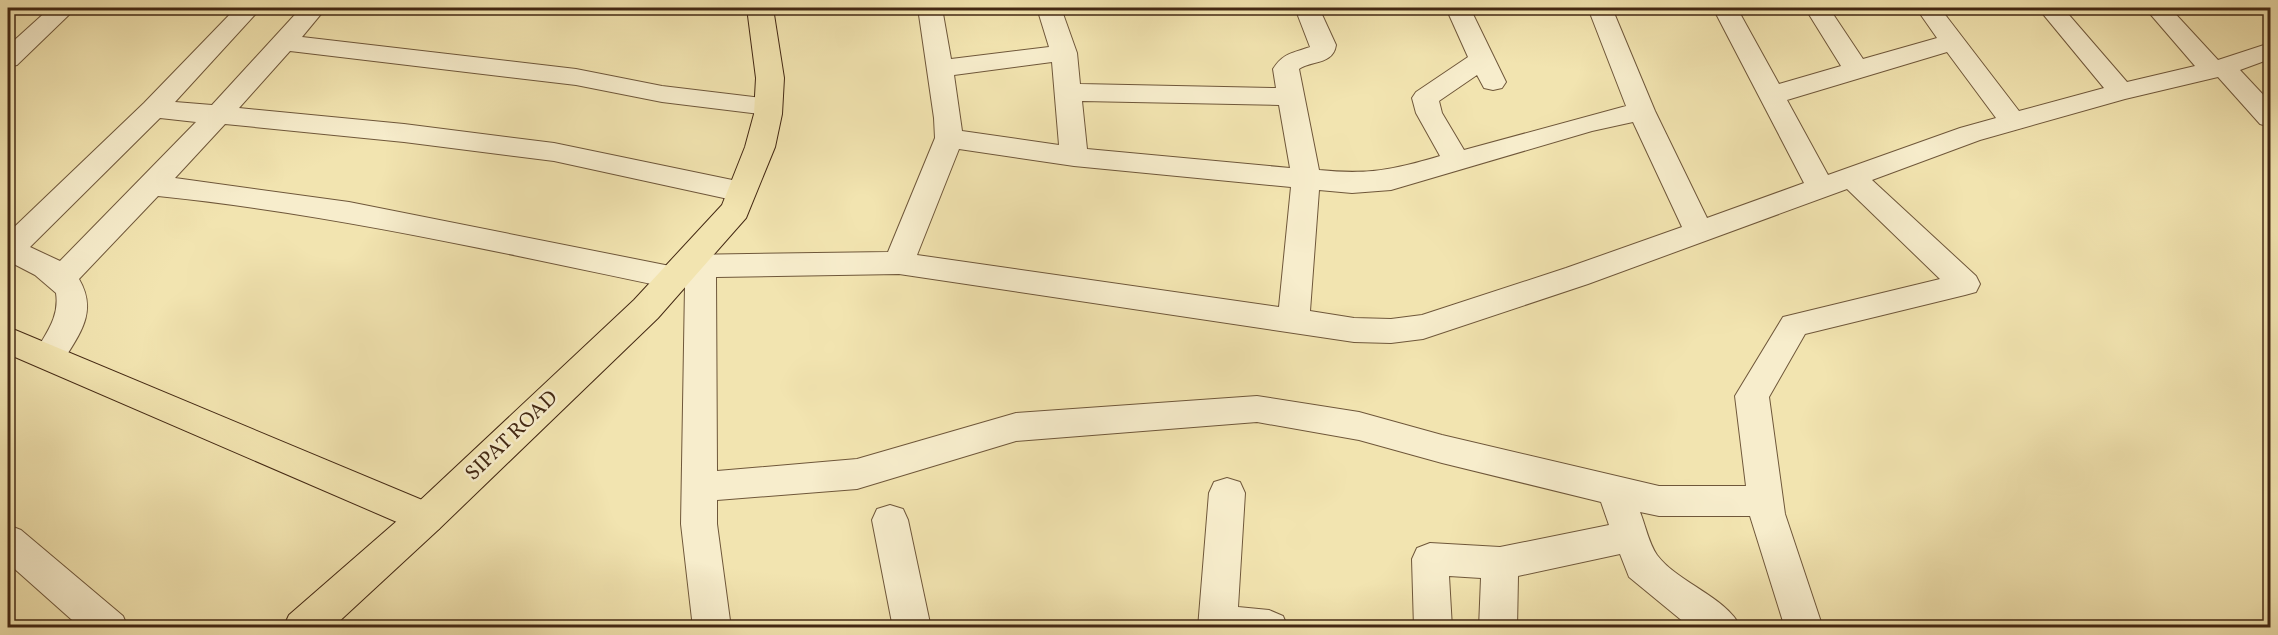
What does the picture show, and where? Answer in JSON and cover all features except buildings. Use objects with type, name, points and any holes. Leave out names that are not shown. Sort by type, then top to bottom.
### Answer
[{"type":"main road","name":"SIPAT ROAD","points":[[741,8],[750,92],[759,106]]},
{"type":"main road","name":"SIPAT ROAD","points":[[303,627],[426,518],[646,309],[693,261],[735,210],[733,191],[760,147],[759,106],[770,78],[760,8]]},
{"type":"main road","points":[[8,339],[426,518]]},
{"type":"street","points":[[8,59],[64,8]]},
{"type":"street","points":[[49,357],[70,319],[75,300],[70,285],[62,278],[8,249],[154,110],[249,8]]},
{"type":"street","points":[[62,278],[218,115],[314,8]]},
{"type":"street","points":[[898,262],[949,138],[948,118],[930,8]]},
{"type":"street","points":[[1049,8],[1064,53],[1074,157]]},
{"type":"street","points":[[1293,321],[1306,178],[1286,78],[1288,63],[1315,56],[1322,51],[1323,45],[1307,8]]},
{"type":"street","points":[[1457,162],[1429,113],[1425,98],[1487,71],[1458,8]]},
{"type":"street","points":[[1600,8],[1642,111],[1699,232]]},
{"type":"street","points":[[1725,8],[1821,188]]},
{"type":"street","points":[[1816,8],[1856,69]]},
{"type":"street","points":[[1928,8],[2013,122]]},
{"type":"street","points":[[2050,8],[2121,92]]},
{"type":"street","points":[[2157,8],[2271,118]]},
{"type":"street","points":[[282,42],[576,77],[662,94],[759,106]]},
{"type":"street","points":[[1772,96],[1952,42]]},
{"type":"street","points":[[151,185],[226,191],[693,261],[898,262],[1354,330],[1391,331],[1423,327],[1699,232],[1970,134],[2218,68],[2271,51]]},
{"type":"street","points":[[940,69],[1064,53]]},
{"type":"street","points":[[1068,92],[1290,97]]},
{"type":"street","points":[[154,110],[387,130],[557,152],[733,191]]},
{"type":"street","points":[[949,138],[1074,157],[1352,183],[1391,180],[1589,123],[1642,111]]},
{"type":"street","points":[[1804,627],[1776,544],[1766,501],[1752,396],[1794,325],[1965,284],[1852,177]]},
{"type":"street","points":[[693,261],[700,487],[699,524],[712,627]]},
{"type":"street","points":[[700,487],[857,474],[1016,427],[1257,410],[1359,426],[1442,449],[1659,501],[1766,501]]},
{"type":"street","points":[[1614,489],[1642,565],[1713,625]]},
{"type":"street","points":[[1227,493],[1217,625],[1269,627]]},
{"type":"street","points":[[890,520],[912,627]]},
{"type":"street","points":[[1433,627],[1430,559],[1500,562],[1578,549],[1630,536]]},
{"type":"street","points":[[8,541],[109,627]]},
{"type":"street","points":[[1498,627],[1500,562]]}]
